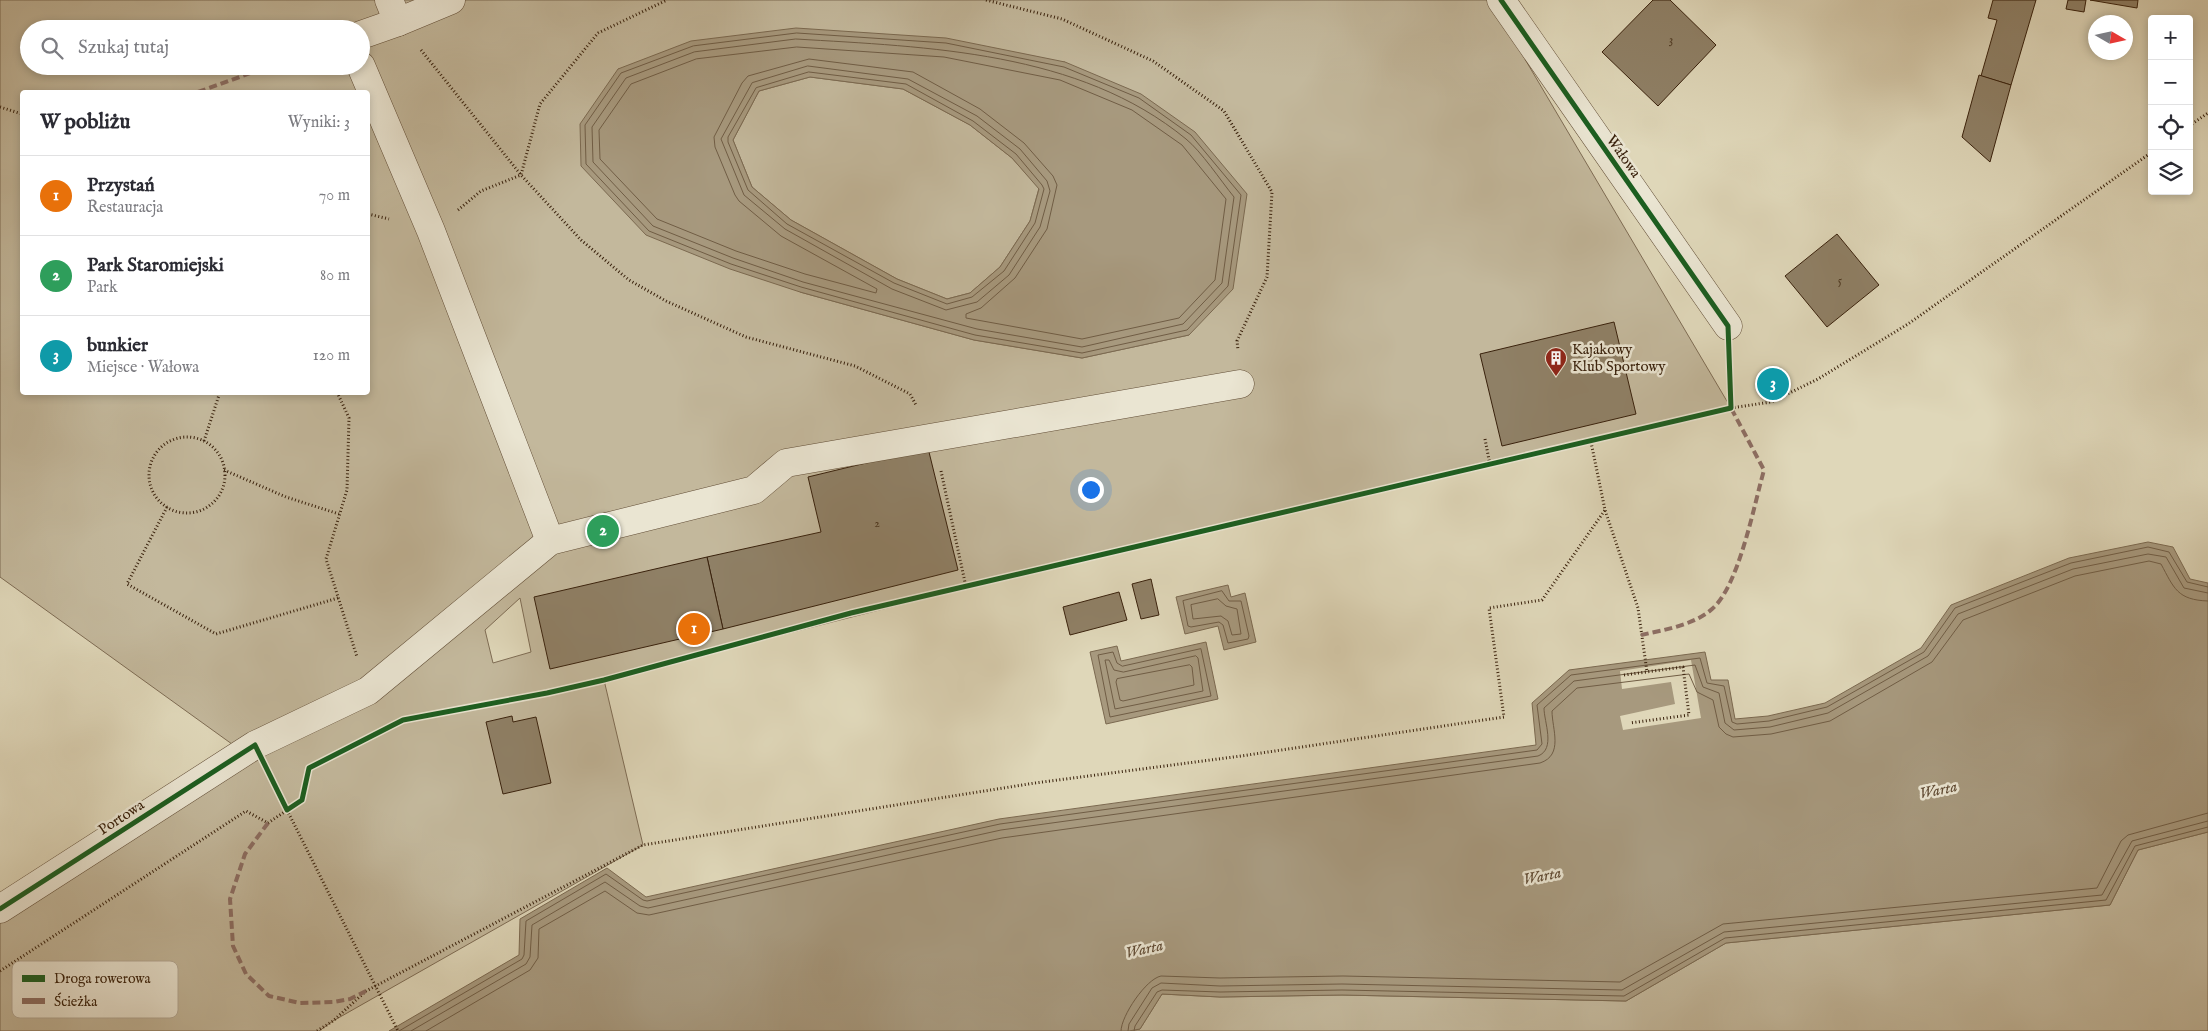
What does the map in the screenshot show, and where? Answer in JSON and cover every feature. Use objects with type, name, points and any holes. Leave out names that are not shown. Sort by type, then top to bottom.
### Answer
[{"type":"street","points":[[370,28],[394,11],[451,0]]},
{"type":"street","name":"Wałowa","points":[[1501,0],[1728,326]]},
{"type":"street","points":[[365,75],[431,232],[550,541],[754,490],[786,463],[1240,384]]},
{"type":"street","name":"Portowa","points":[[0,909],[255,745],[368,691],[550,541]]},
{"type":"path","points":[[521,176],[540,104],[598,33],[667,0]]},
{"type":"path","points":[[986,0],[1062,19],[1154,61],[1224,111],[1272,192],[1266,277],[1237,341],[1240,384]]},
{"type":"path","points":[[394,11],[521,176],[580,240],[629,280],[666,301],[746,337],[855,366],[910,394],[933,437],[966,587]]},
{"type":"path","points":[[0,107],[20,113]]},
{"type":"path","points":[[2193,123],[2208,113]]},
{"type":"path","points":[[15,961],[246,811],[268,823],[302,800],[309,768],[403,720],[595,682],[851,613],[1731,408],[1770,402],[1818,379],[1908,324],[2148,155]]},
{"type":"path","points":[[431,232],[481,191],[521,176]]},
{"type":"path","points":[[1728,326],[1731,408]]},
{"type":"path","points":[[204,441],[219,395]]},
{"type":"path","points":[[338,395],[349,418],[347,490],[326,559],[368,691]]},
{"type":"path","points":[[179,437],[192,437],[204,441],[214,448],[221,458],[224,482],[220,494],[202,510],[190,513],[178,512],[167,507],[157,499],[151,488],[149,475],[151,462],[157,451],[167,442],[179,437]]},
{"type":"path","points":[[1485,439],[1490,465]]},
{"type":"path","points":[[1590,442],[1605,510],[1638,608],[1647,672]]},
{"type":"path","points":[[224,470],[286,497],[339,514]]},
{"type":"path","points":[[167,507],[127,584],[216,634],[338,598]]},
{"type":"path","points":[[316,1031],[333,1021],[366,992],[643,845],[1035,783],[1231,758],[1504,717],[1489,608],[1542,600],[1605,510]]},
{"type":"path","points":[[1624,675],[1683,667],[1689,715],[1630,723]]},
{"type":"path","points":[[287,810],[398,1031]]},
{"type":"path","points":[[0,971],[12,963]]},
{"type":"shaded area","points":[[0,0],[1490,0],[1731,408],[1485,462],[1403,485],[1005,578],[604,680],[643,845],[333,1021],[319,1031],[0,1031],[0,909],[243,752],[0,577]],"holes":[[[1065,62],[1189,335],[1082,358],[974,340],[800,292],[618,69]],[[520,598],[531,652],[493,663],[485,630]]]},
{"type":"shaded area","points":[[810,77],[903,89],[970,125],[1012,158],[1039,188],[1030,221],[1000,267],[970,293],[947,299],[897,279],[791,220],[752,187],[733,140],[759,91]]},
{"type":"shaded area","points":[[2208,832],[2208,1031],[1129,1031],[1140,1029],[1162,994],[1220,997],[1342,995],[1626,1001],[1726,943],[2110,905],[2138,850]]},
{"type":"water","points":[[796,28],[946,38],[1065,62],[1141,94],[1195,132],[1247,194],[1233,289],[1189,335],[1082,358],[974,340],[800,292],[730,269],[646,235],[581,166],[580,124],[618,69],[691,41]],"holes":[[[810,77],[903,89],[970,125],[1012,158],[1039,189],[1030,221],[1000,267],[970,293],[947,299],[897,279],[791,220],[752,187],[733,140],[759,91]]]},
{"type":"water","name":"Warta","points":[[2148,542],[2173,547],[2190,579],[2208,583],[2208,832],[2138,850],[2110,905],[1726,943],[1626,1001],[1342,995],[1220,997],[1162,994],[1140,1029],[1129,1031],[389,1031],[519,955],[520,919],[607,868],[646,897],[999,819],[1536,745],[1532,703],[1569,670],[1705,652],[1711,680],[1728,680],[1735,719],[1768,716],[1825,703],[1921,648],[1951,605],[2069,558]]},
{"type":"water","points":[[1228,585],[1231,597],[1245,593],[1256,642],[1224,650],[1218,626],[1185,634],[1176,597]]},
{"type":"water","points":[[1206,642],[1218,699],[1106,724],[1090,652],[1117,646],[1121,661]]},
{"type":"pier","points":[[1691,660],[1701,718],[1623,730],[1620,716],[1675,704],[1671,682],[1622,689],[1620,671]]},
{"type":"building","points":[[1653,0],[1670,0],[1716,45],[1658,106],[1602,52]]},
{"type":"building","points":[[1993,0],[2036,0],[2011,85],[1981,76],[1997,20],[1988,18]]},
{"type":"building","points":[[2068,0],[2086,0],[2084,12],[2066,9]]},
{"type":"building","points":[[2090,0],[2138,0],[2137,8]]},
{"type":"building","points":[[1979,75],[2011,85],[1990,162],[1962,137]]},
{"type":"building","points":[[1837,234],[1879,285],[1827,327],[1785,276]]},
{"type":"building","name":"Kajakowy Klub Sportowy","points":[[1614,322],[1636,414],[1502,446],[1480,354]]},
{"type":"building","points":[[928,448],[958,570],[723,629],[707,557],[821,532],[808,477]]},
{"type":"building","points":[[707,557],[723,629],[550,669],[534,597]]},
{"type":"building","points":[[1151,579],[1159,615],[1141,619],[1132,584]]},
{"type":"building","points":[[1119,592],[1127,620],[1070,635],[1063,607]]},
{"type":"building","points":[[512,716],[513,722],[536,717],[551,783],[503,794],[486,722]]},
{"type":"marked path","points":[[204,90],[245,75]]},
{"type":"marked path","points":[[1641,635],[1688,623],[1705,615],[1722,598],[1738,564],[1764,470],[1731,408]]},
{"type":"marked path","points":[[268,823],[245,854],[230,899],[233,946],[246,974],[269,996],[300,1003],[334,1002],[350,999],[366,991]]},
{"type":"cycle path","points":[[0,909],[255,745],[287,810],[302,800],[309,768],[403,720],[547,693],[604,680],[851,613],[1731,408],[1728,326],[1501,0]]},
{"type":"place","name":"Kajakowy Klub Sportowy","points":[[1556,377]]},
{"type":"place","name":"bunkier","points":[[1773,384]]},
{"type":"place","name":"Park Staromiejski","points":[[603,531]]},
{"type":"place","name":"Przystań","points":[[694,629]]}]
